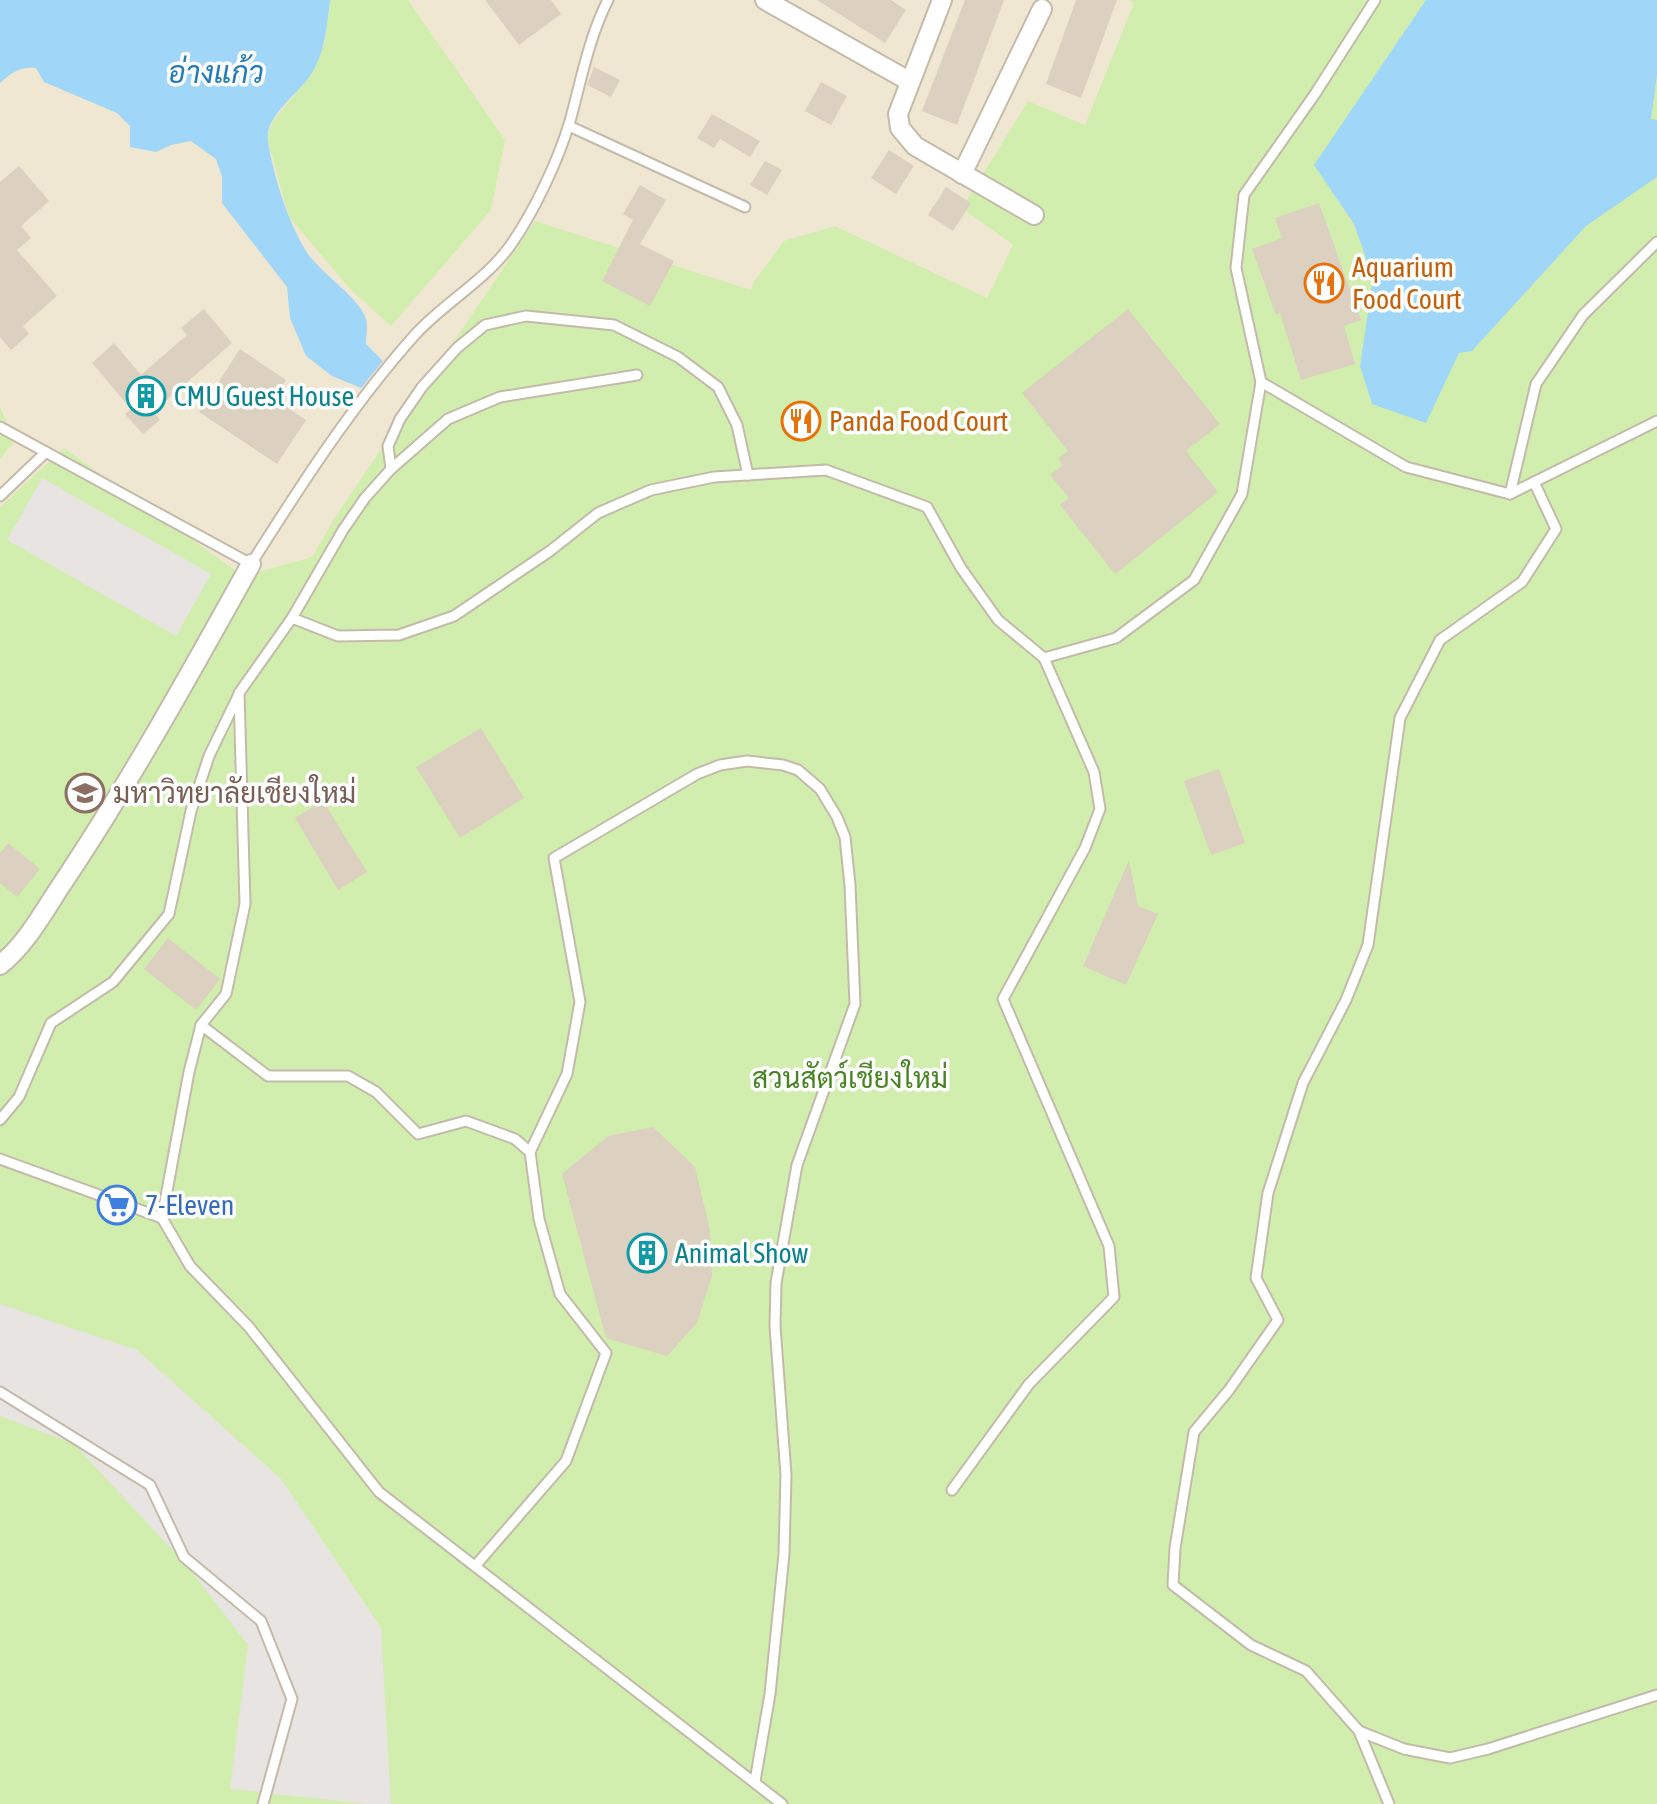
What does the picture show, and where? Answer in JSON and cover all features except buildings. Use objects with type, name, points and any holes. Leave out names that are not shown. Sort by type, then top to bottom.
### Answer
[{"type":"street","points":[[765,0],[909,81]]},
{"type":"street","points":[[942,0],[898,114],[900,128],[915,146],[1034,215]]},
{"type":"street","points":[[962,174],[1042,9]]},
{"type":"street","points":[[0,965],[24,940],[85,849],[171,707],[251,564]]},
{"type":"lane","points":[[1044,658],[1116,638],[1194,580],[1242,494],[1261,382],[1236,268],[1244,195],[1315,94],[1375,0]]},
{"type":"lane","points":[[0,427],[251,564],[323,451],[364,395],[425,324],[491,268],[510,246],[546,182],[569,126],[598,19],[606,1]]},
{"type":"lane","points":[[569,126],[745,207]]},
{"type":"lane","points":[[1510,494],[1536,384],[1583,315],[1657,242]]},
{"type":"lane","points":[[391,469],[388,446],[400,419],[422,387],[457,348],[485,325],[526,316],[614,325],[678,357],[718,387],[737,425],[748,475]]},
{"type":"lane","points":[[0,1120],[19,1097],[51,1023],[113,982],[169,914],[191,811],[209,756],[239,693],[292,618],[365,498],[391,469],[448,419],[500,397],[637,375]]},
{"type":"lane","points":[[1261,382],[1406,467],[1510,494],[1657,421]]},
{"type":"lane","points":[[0,496],[46,452]]},
{"type":"lane","points":[[292,618],[338,636],[399,635],[454,616],[550,551],[598,513],[651,490],[714,477],[826,470],[927,507],[961,568],[998,620],[1044,658],[1094,772],[1100,809],[1085,848],[1003,999],[1109,1246],[1114,1297],[1029,1384],[952,1490]]},
{"type":"lane","points":[[1389,1804],[1359,1731],[1306,1671],[1251,1645],[1173,1585],[1175,1548],[1194,1432],[1229,1390],[1278,1320],[1256,1278],[1268,1193],[1303,1083],[1346,1000],[1368,945],[1400,718],[1440,640],[1522,582],[1556,529],[1534,482]]},
{"type":"lane","points":[[162,1218],[189,1072],[201,1025],[226,994],[245,904],[239,693]]},
{"type":"lane","points":[[476,1565],[566,1461],[606,1353],[560,1294],[539,1219],[530,1152],[567,1074],[580,1002],[554,858],[697,774],[720,765],[747,761],[798,770],[820,789],[845,837],[855,1004],[797,1165],[776,1283],[775,1326],[786,1475],[784,1554],[770,1694],[755,1781]]},
{"type":"lane","points":[[201,1025],[268,1076],[348,1076],[376,1092],[418,1134],[466,1121],[515,1139],[530,1152]]},
{"type":"lane","points":[[0,1159],[162,1218],[190,1266],[249,1327],[379,1492],[782,1804]]},
{"type":"lane","points":[[0,1392],[150,1485],[184,1557],[261,1621],[292,1699],[263,1804]]},
{"type":"lane","points":[[1359,1731],[1404,1749],[1450,1758],[1488,1749],[1657,1695]]},
{"type":"shaded area","name":"มหาวิทยาลัยเชียงใหม่","points":[[0,0],[1186,0],[1003,370],[0,1073]]},
{"type":"shaded area","points":[[42,478],[211,574],[176,636],[7,540]]},
{"type":"shaded area","points":[[0,1304],[137,1350],[281,1479],[381,1628],[391,1804],[230,1789],[248,1645],[188,1567],[74,1444],[0,1416]]},
{"type":"green space","points":[[330,0],[408,0],[505,140],[491,210],[391,326],[351,290],[289,217],[267,138],[273,121],[311,75],[325,41]]},
{"type":"green space","name":"สวนสัตว์เชียงใหม่","points":[[1129,0],[1657,0],[1657,1804],[0,1804],[0,507],[64,448],[243,576],[312,557],[336,516],[535,221],[751,290],[784,241],[835,226],[987,298],[1013,245],[962,208],[1028,101],[1085,125],[1134,3]]},
{"type":"green space","points":[[0,407],[15,441],[0,459]]},
{"type":"water","name":"อ่างแก้ว","points":[[0,0],[330,0],[319,58],[310,76],[271,123],[268,141],[282,198],[299,239],[312,259],[356,302],[367,322],[366,344],[383,361],[361,388],[332,376],[306,356],[290,318],[287,287],[222,203],[222,177],[216,159],[191,141],[156,152],[130,147],[130,126],[117,113],[44,82],[36,68],[16,71],[0,83]]},
{"type":"water","points":[[1426,0],[1657,0],[1657,75],[1651,119],[1657,120],[1657,177],[1586,226],[1472,351],[1459,353],[1426,423],[1372,404],[1360,366],[1373,278],[1354,224],[1314,165]]},
{"type":"place","name":"Aquarium Food Court","points":[[1324,283]]},
{"type":"place","name":"CMU Guest House","points":[[146,396]]},
{"type":"place","name":"Panda Food Court","points":[[801,421]]},
{"type":"place","name":"มหาวิทยาลัยเชียงใหม่","points":[[85,793]]},
{"type":"place","name":"7-Eleven","points":[[117,1205]]},
{"type":"place","name":"Animal Show","points":[[647,1253]]}]
